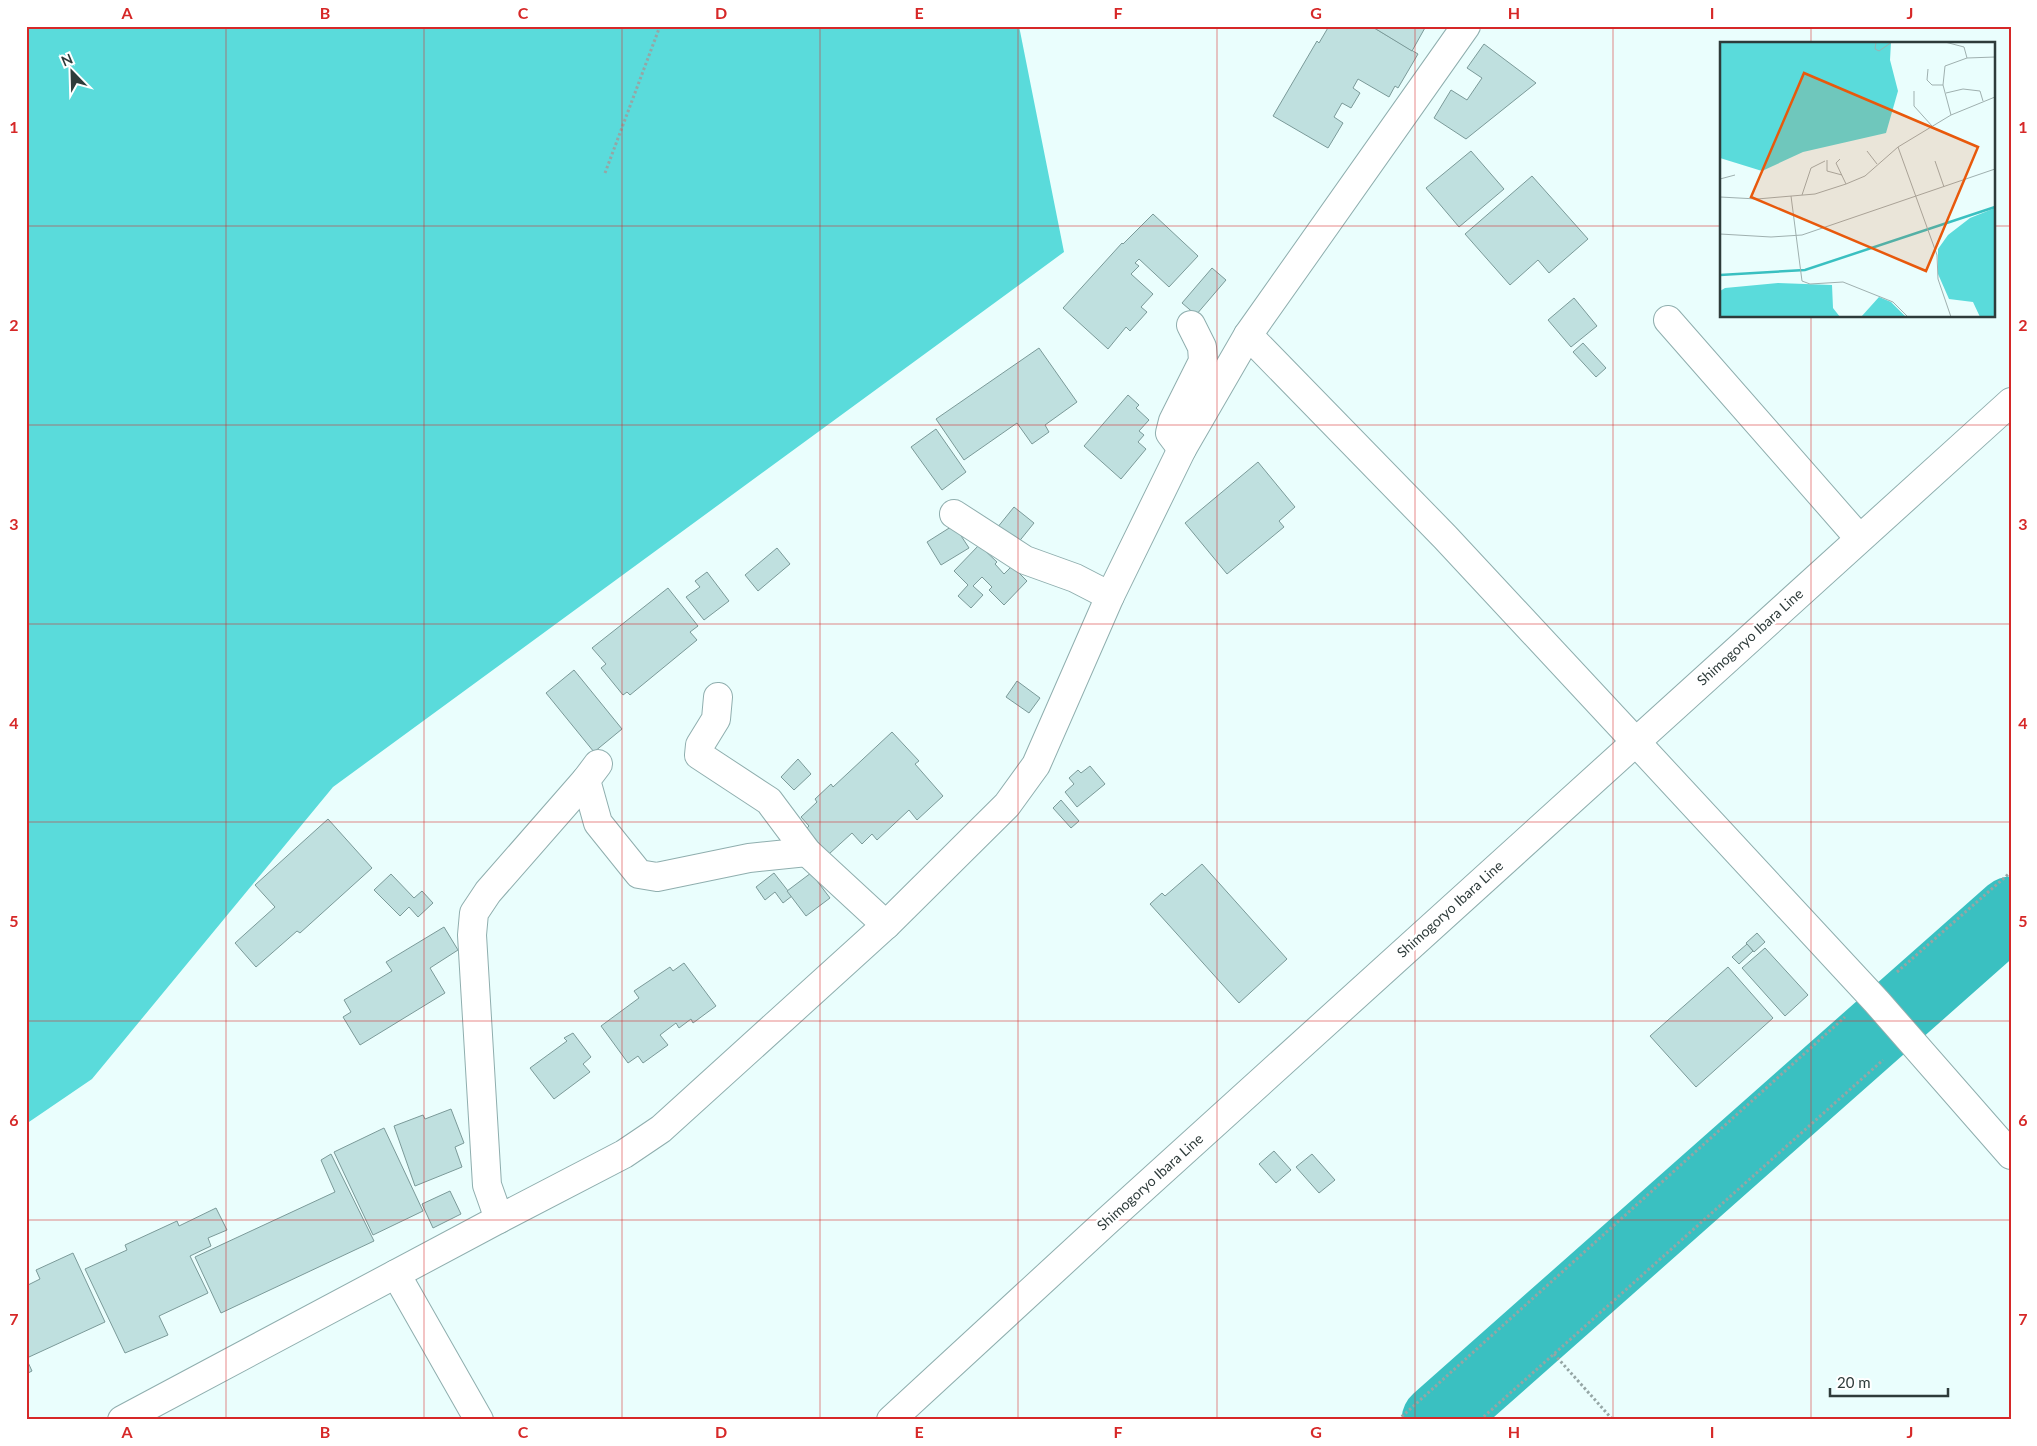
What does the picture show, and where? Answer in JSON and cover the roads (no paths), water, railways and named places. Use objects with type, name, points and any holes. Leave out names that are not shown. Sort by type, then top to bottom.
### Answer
[{"type":"street","points":[[122,1420],[624,1154],[661,1129],[886,925],[1007,805],[1036,765],[1110,596],[1182,449],[1248,335],[1466,26]]},
{"type":"street","points":[[1668,320],[1859,538]]},
{"type":"street","points":[[1182,449],[1170,433],[1173,421],[1203,361],[1202,347],[1191,325]]},
{"type":"street","points":[[1248,335],[1445,536],[1873,999],[2011,1155]]},
{"type":"street","name":"Shimogoryo Ibara Line","points":[[891,1420],[1635,741],[2011,402]]},
{"type":"street","points":[[954,514],[1024,560],[1076,578],[1110,596]]},
{"type":"street","points":[[718,697],[716,719],[700,745],[699,755],[769,801],[807,852],[886,925]]},
{"type":"street","points":[[499,1219],[487,1185],[472,935],[474,913],[488,892],[592,772],[598,823],[638,874],[657,877],[749,858],[807,852]]},
{"type":"street","points":[[396,1274],[479,1420]]},
{"type":"waterway","points":[[1437,1420],[2011,912]]}]
